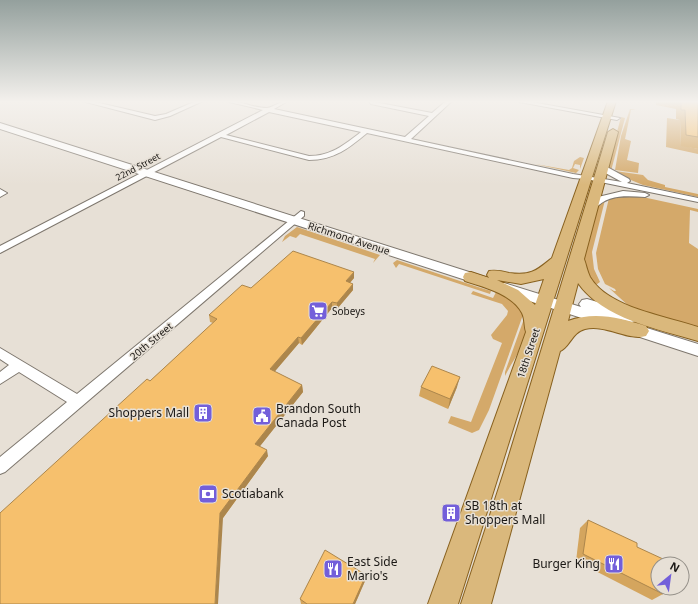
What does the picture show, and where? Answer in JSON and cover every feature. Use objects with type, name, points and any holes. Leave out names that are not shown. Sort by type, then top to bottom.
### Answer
[{"type":"main road","name":"Richmond Avenue","points":[[11,129],[152,171],[298,217],[495,275],[546,296],[640,331],[698,350]]},
{"type":"main road","name":"Richmond Avenue","points":[[27,129],[152,171]]},
{"type":"main road","name":"18th Street","points":[[443,604],[559,258],[607,129]]},
{"type":"main road","name":"18th Street","points":[[588,179],[603,165],[610,129]]},
{"type":"main road","name":"18th Street","points":[[476,604],[590,209],[588,179]]},
{"type":"main road","name":"Richmond Avenue","points":[[298,217],[470,277],[546,296]]},
{"type":"main road","points":[[577,256],[578,268],[582,280],[602,299],[631,312],[698,334]]},
{"type":"main road","points":[[495,275],[523,280],[535,279],[542,275],[559,258]]},
{"type":"main road","points":[[470,277],[505,291],[525,303],[533,315],[534,334]]},
{"type":"main road","name":"Richmond Avenue","points":[[564,302],[698,338]]},
{"type":"main road","points":[[547,362],[565,331],[577,323],[598,322],[640,331]]},
{"type":"street","name":"22nd Street","points":[[0,250],[231,129]]},
{"type":"street","points":[[358,129],[662,195],[698,205]]},
{"type":"street","points":[[406,140],[417,129]]},
{"type":"street","points":[[220,135],[309,158],[321,159],[332,156],[366,131]]},
{"type":"street","points":[[603,165],[604,170],[615,176],[662,195]]},
{"type":"street","points":[[0,191],[4,193],[0,195]]},
{"type":"street","points":[[590,209],[597,200],[611,196],[639,194],[662,195],[698,200]]},
{"type":"street","name":"20th Street","points":[[0,467],[298,217]]},
{"type":"street","points":[[0,353],[78,402]]},
{"type":"street","points":[[0,379],[20,365]]},
{"type":"shaded area","points":[[618,129],[622,129],[611,171],[607,169]]},
{"type":"shaded area","points":[[623,129],[627,129],[625,139],[631,141],[627,160],[639,163],[638,173],[615,170]]},
{"type":"shaded area","points":[[667,129],[680,129],[681,145],[698,149],[698,154],[666,147]]},
{"type":"shaded area","points":[[580,157],[584,158],[580,169],[580,165],[575,164],[573,168],[579,170],[576,173],[535,164],[569,170],[572,168],[574,161]]},
{"type":"shaded area","points":[[615,171],[643,175],[648,180],[665,185],[665,187],[698,194],[698,197],[643,185],[614,173]]},
{"type":"shaded area","points":[[638,196],[698,209],[698,212],[690,210],[689,243],[698,249],[698,330],[631,308],[609,288],[616,291],[615,289],[605,284],[598,269],[596,253],[609,198]]},
{"type":"shaded area","points":[[605,200],[592,252],[594,269],[600,282],[593,287],[589,282],[583,257],[597,206]]},
{"type":"shaded area","points":[[297,227],[380,255],[373,263],[375,259],[300,234],[296,238],[290,236],[282,242],[285,236]]},
{"type":"shaded area","points":[[397,260],[491,291],[490,294],[399,264],[396,268],[393,263]]},
{"type":"shaded area","points":[[473,291],[493,298],[496,292],[511,300],[524,312],[489,410],[479,430],[472,433],[448,423],[451,416],[471,422],[502,343],[493,339],[491,335],[507,315],[508,311],[502,304],[471,294]]},
{"type":"shaded area","points":[[525,316],[527,331],[525,338],[505,376],[505,372]]},
{"type":"building","points":[[686,129],[698,129],[698,137],[686,135]]},
{"type":"building","name":"Shoppers Mall","points":[[293,251],[354,272],[346,281],[353,284],[337,303],[332,302],[301,338],[298,337],[270,369],[302,385],[255,444],[267,450],[220,513],[215,604],[0,604],[0,513],[147,379],[150,381],[217,319],[209,315],[242,285],[251,288]]},
{"type":"building","points":[[432,366],[460,377],[450,399],[421,387]]},
{"type":"building","name":"Burger King","points":[[588,520],[637,543],[637,547],[656,556],[650,556],[650,588],[583,554]]},
{"type":"building","name":"East Side Mario's","points":[[325,550],[366,575],[353,604],[307,604],[300,599]]},
{"type":"place","name":"Sobeys","points":[[318,311]]},
{"type":"place","name":"Shoppers Mall","points":[[203,413]]},
{"type":"place","name":"Brandon South Canada Post","points":[[262,416]]},
{"type":"place","name":"Scotiabank","points":[[208,494]]},
{"type":"place","name":"SB 18th at Shoppers Mall","points":[[451,513]]},
{"type":"place","name":"Burger King","points":[[614,564]]},
{"type":"place","name":"East Side Mario's","points":[[333,569]]}]
